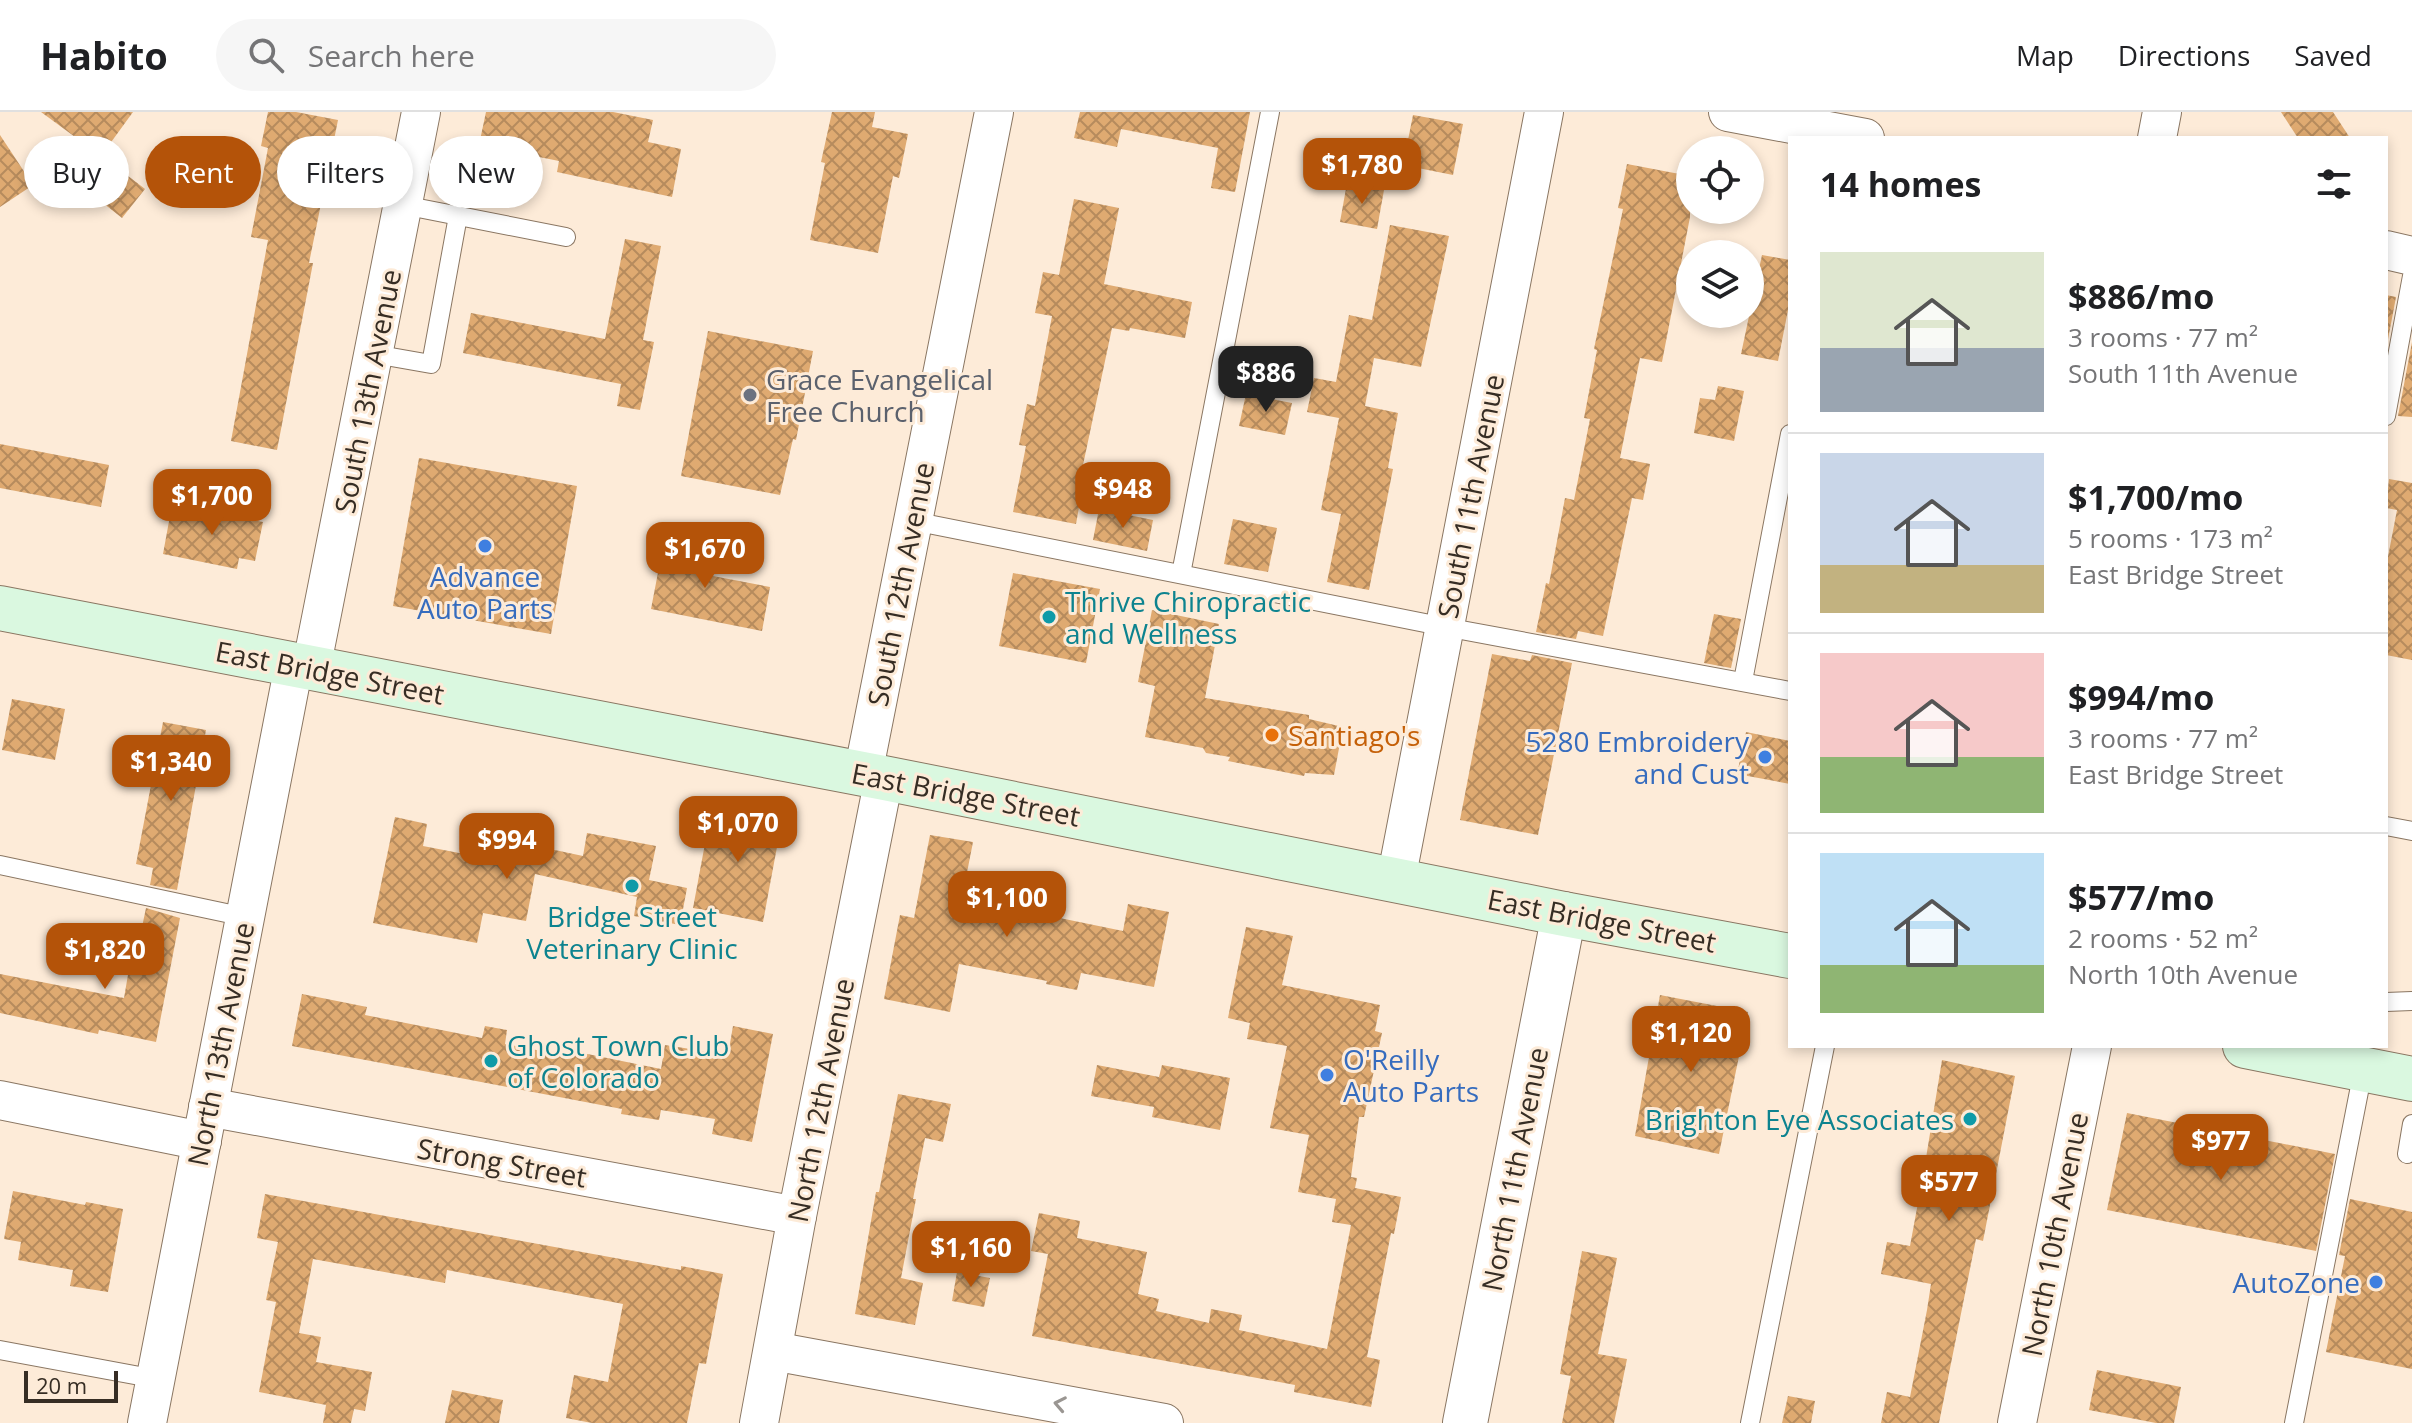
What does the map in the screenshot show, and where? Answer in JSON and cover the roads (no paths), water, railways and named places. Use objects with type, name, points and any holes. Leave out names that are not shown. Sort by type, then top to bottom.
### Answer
[{"type":"main road","name":"East Bridge Street","points":[[0,608],[1788,956]]},
{"type":"main road","points":[[2261,1048],[2412,1079]]},
{"type":"street","name":"South 13th Avenue","points":[[413,153],[421,112]]},
{"type":"street","name":"South 12th Avenue","points":[[874,776],[913,521],[994,112]]},
{"type":"street","name":"South 11th Avenue","points":[[1396,880],[1544,112]]},
{"type":"street","points":[[1728,112],[1852,131]]},
{"type":"street","points":[[2157,136],[2162,112]]},
{"type":"street","name":"South 13th Avenue","points":[[302,667],[374,354],[402,208]]},
{"type":"street","points":[[2388,250],[2412,256]]},
{"type":"street","name":"North 13th Avenue","points":[[147,1423],[245,917],[302,667]]},
{"type":"street","name":"North 12th Avenue","points":[[759,1423],[874,776]]},
{"type":"street","name":"North 11th Avenue","points":[[1465,1423],[1564,914]]},
{"type":"street","name":"North 10th Avenue","points":[[2017,1423],[2092,1048]]},
{"type":"street","name":"Strong Street","points":[[0,1100],[205,1124],[797,1216]]},
{"type":"street","points":[[773,1351],[1164,1423]]},
{"type":"lane","points":[[1181,574],[1270,112]]},
{"type":"lane","points":[[413,207],[566,237]]},
{"type":"lane","points":[[374,354],[431,364],[458,216]]},
{"type":"lane","points":[[2388,405],[2412,276]]},
{"type":"lane","points":[[1743,681],[1788,445]]},
{"type":"lane","points":[[913,521],[1445,627],[1788,691]]},
{"type":"lane","points":[[2388,826],[2412,831]]},
{"type":"lane","points":[[0,865],[245,917]]},
{"type":"lane","points":[[2388,1002],[2412,1001]]},
{"type":"lane","points":[[1750,1423],[1825,1048]]},
{"type":"lane","points":[[2294,1423],[2363,1071]]},
{"type":"lane","points":[[2407,1154],[2412,1124]]},
{"type":"lane","points":[[0,1350],[156,1379]]},
{"type":"place","name":"Grace Evangelical Free Church","points":[[750,395]]},
{"type":"place","name":"Advance Auto Parts","points":[[485,546]]},
{"type":"place","name":"Thrive Chiropractic and Wellness","points":[[1049,617]]},
{"type":"place","name":"Santiago's","points":[[1272,735]]},
{"type":"place","name":"5280 Embroidery and Cust","points":[[1765,757]]},
{"type":"place","name":"Bridge Street Veterinary Clinic","points":[[632,886]]},
{"type":"place","name":"Ghost Town Club of Colorado","points":[[491,1061]]},
{"type":"place","name":"O'Reilly Auto Parts","points":[[1327,1075]]},
{"type":"place","name":"Brighton Eye Associates","points":[[1970,1119]]},
{"type":"place","name":"AutoZone","points":[[2376,1282]]}]
